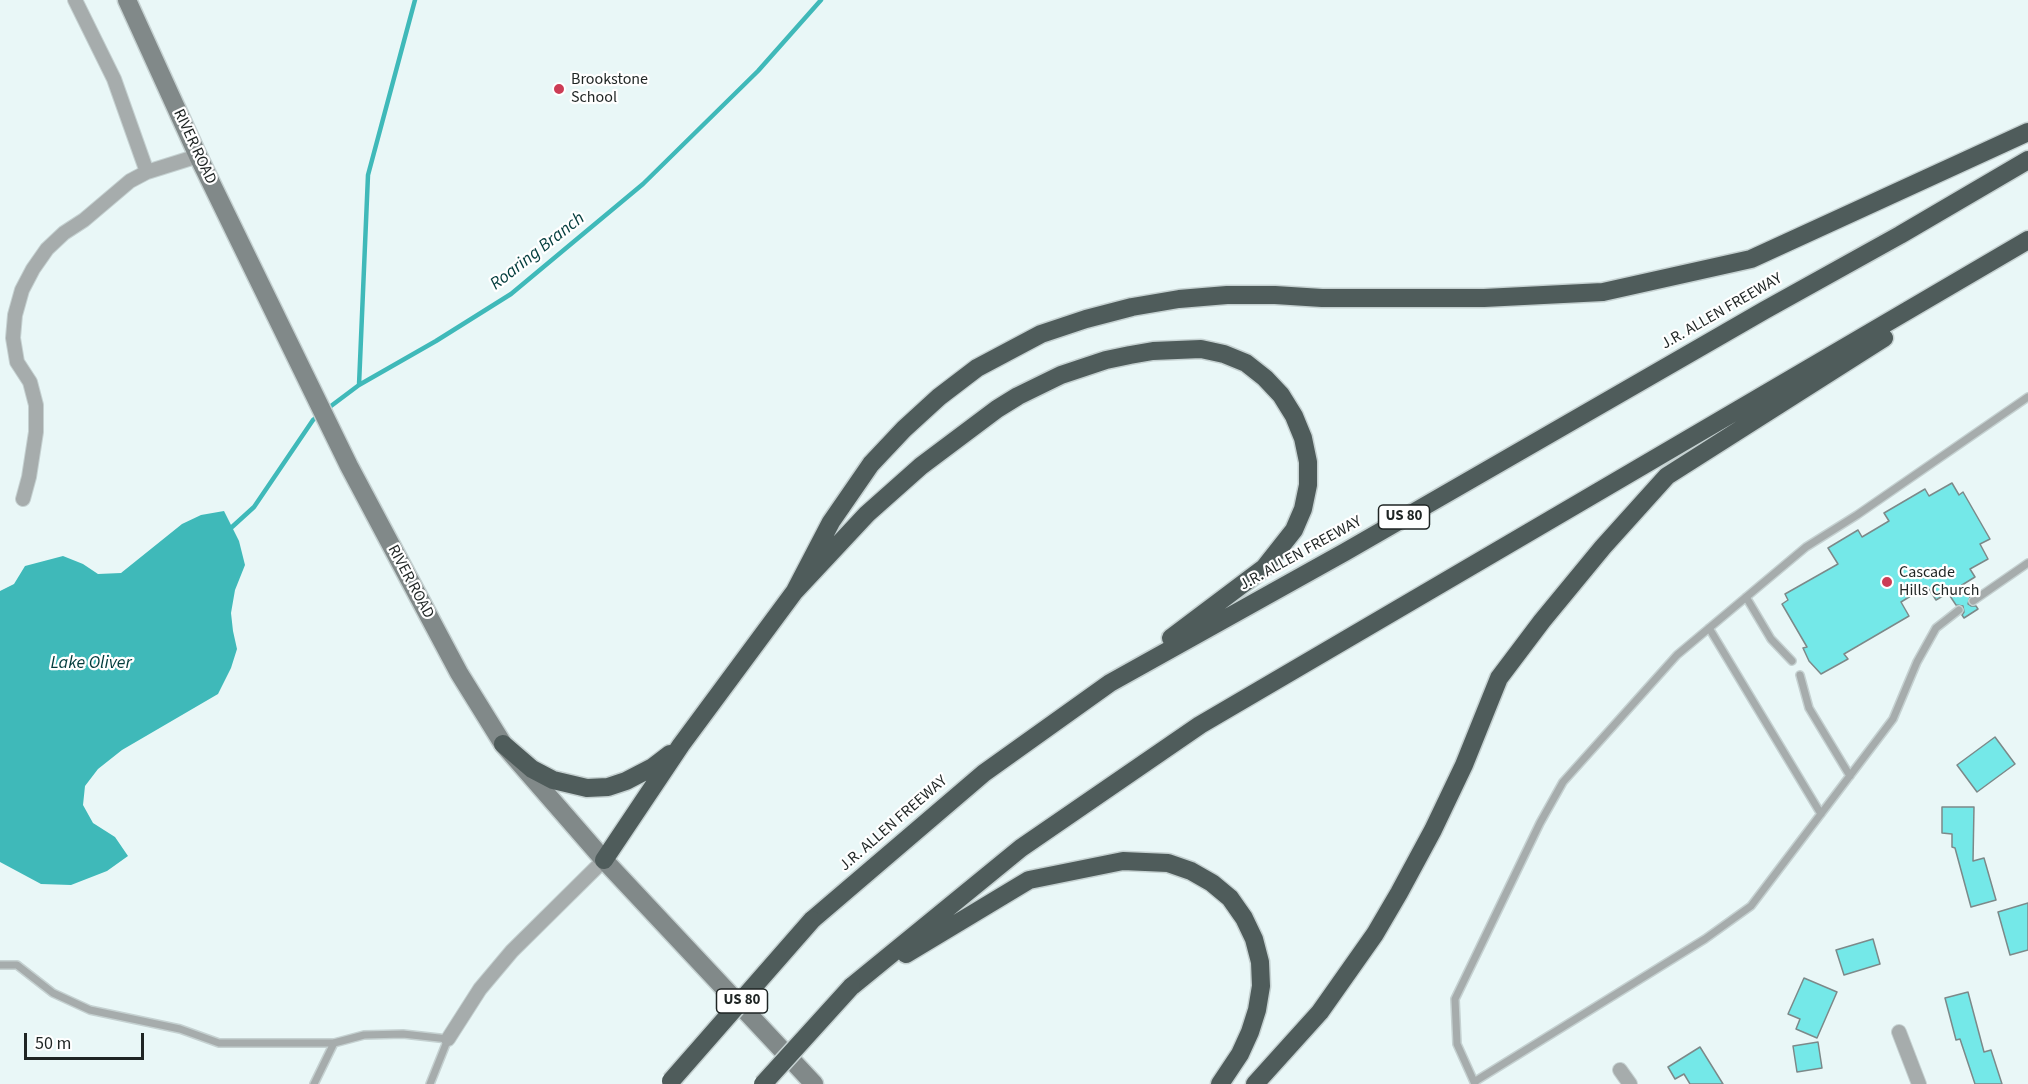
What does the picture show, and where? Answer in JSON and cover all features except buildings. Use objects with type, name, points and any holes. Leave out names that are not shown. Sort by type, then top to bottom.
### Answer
[{"type":"highway","points":[[795,591],[831,522],[871,464],[904,429],[939,397],[977,368],[1041,334],[1132,307],[1179,299],[1227,295],[1322,298],[1484,298],[1603,292],[1751,259],[2028,132]]},
{"type":"highway","name":"J.R. ALLEN FREEWAY","points":[[670,1083],[812,920],[984,773],[1110,683],[1365,540],[2028,160]]},
{"type":"highway","points":[[764,1084],[851,987],[1021,848],[1200,725],[2028,240]]},
{"type":"highway","points":[[1255,1084],[1320,1012],[1381,924],[1433,830],[1464,765],[1499,678],[1595,556],[1667,476],[2028,245]]},
{"type":"highway","points":[[604,861],[681,746],[795,591],[867,514],[921,466],[959,436],[1018,396],[1083,367],[1153,351],[1201,349],[1224,354],[1246,363],[1265,378],[1281,395],[1294,416],[1303,438],[1308,462],[1308,485],[1303,508],[1294,530],[1264,568],[1110,683]]},
{"type":"highway","points":[[503,744],[532,768],[553,780],[587,788],[608,787],[626,781],[653,767],[681,746]]},
{"type":"highway","points":[[851,987],[1029,880],[1123,861],[1168,863],[1202,877],[1230,898],[1244,918],[1254,939],[1260,962],[1261,986],[1250,1032],[1240,1054],[1220,1084]]},
{"type":"main road","name":"RIVER ROAD","points":[[127,0],[198,156],[350,466],[443,643],[503,744],[604,861],[814,1084]]},
{"type":"street","points":[[75,0],[114,79],[147,172]]},
{"type":"street","points":[[23,498],[29,477],[36,432],[36,405],[30,382],[17,362],[13,338],[15,315],[22,290],[33,269],[55,241],[130,181],[147,172],[198,156]]},
{"type":"street","points":[[448,1039],[480,989],[512,951],[604,861]]},
{"type":"street","points":[[1899,1032],[1919,1084]]},
{"type":"street","points":[[1620,1070],[1629,1084]]},
{"type":"lane","points":[[1959,610],[1936,628],[1917,662],[1893,719],[1751,906],[1705,939],[1474,1083],[1457,1044],[1455,999],[1540,823],[1563,782],[1677,655],[1806,547],[1857,515],[2028,397]]},
{"type":"lane","points":[[1972,601],[2028,563]]},
{"type":"lane","points":[[1746,597],[1772,639],[1792,661]]},
{"type":"lane","points":[[1709,628],[1821,814]]},
{"type":"lane","points":[[1800,675],[1809,708],[1850,776]]},
{"type":"lane","points":[[0,965],[17,964],[53,993],[90,1010],[180,1029],[219,1043],[334,1043],[364,1035],[404,1034],[448,1039],[430,1084]]},
{"type":"lane","points":[[314,1084],[334,1043]]},
{"type":"water","name":"Lake Oliver","points":[[224,511],[239,541],[245,565],[235,590],[231,613],[237,649],[231,668],[218,694],[122,750],[98,769],[85,786],[83,805],[93,823],[115,837],[128,856],[107,871],[71,885],[41,884],[0,862],[0,591],[14,584],[25,566],[63,556],[83,564],[98,574],[121,573],[182,524],[201,515]]},
{"type":"waterway","points":[[359,385],[368,175],[415,0]]},
{"type":"waterway","name":"Roaring Branch","points":[[327,409],[359,385],[436,341],[511,294],[643,184],[758,71],[821,0]]},
{"type":"waterway","name":"Roaring Branch","points":[[232,527],[254,507],[318,416]]},
{"type":"place","name":"Brookstone School","points":[[559,89]]},
{"type":"place","name":"Cascade Hills Church","points":[[1887,582]]}]
